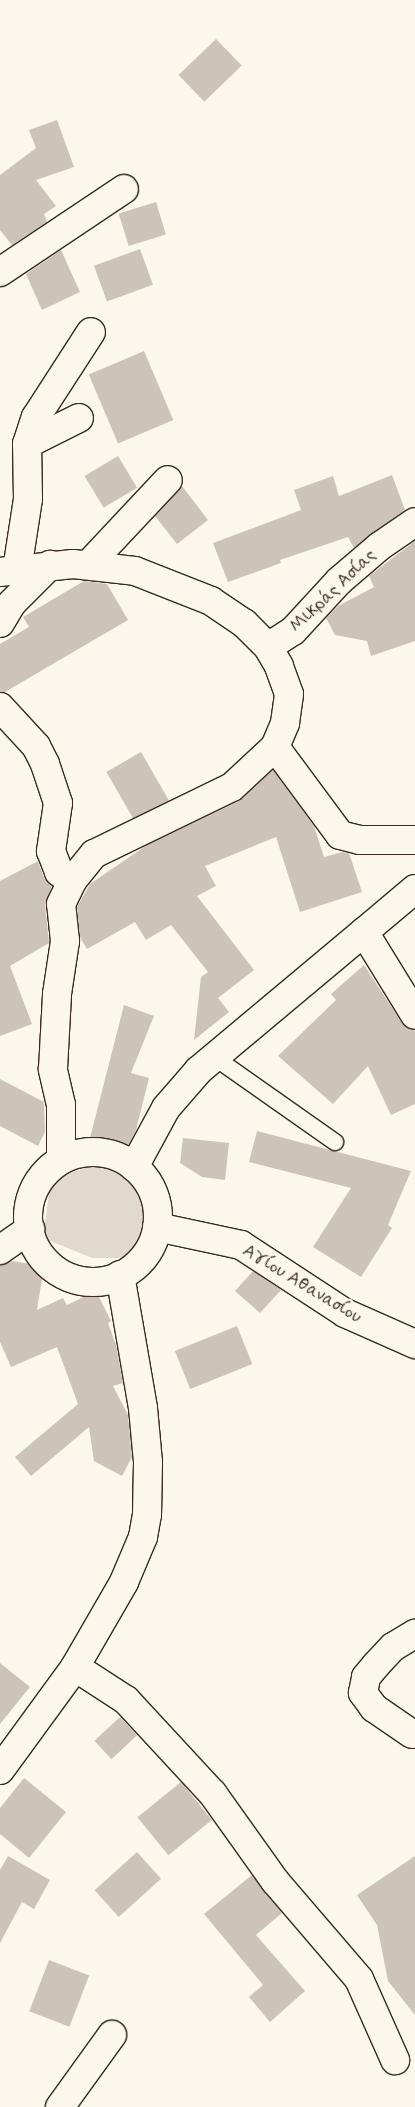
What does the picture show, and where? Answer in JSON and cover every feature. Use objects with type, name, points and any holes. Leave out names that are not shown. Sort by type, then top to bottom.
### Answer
[{"type":"street","points":[[0,272],[124,189]]},
{"type":"street","points":[[62,1160],[61,1105],[53,1069],[57,994],[65,941],[61,904],[72,880],[94,854],[232,787],[275,747],[285,723],[289,694],[279,666],[268,647],[244,623],[196,594],[135,571],[89,564],[50,565],[8,571],[28,499],[27,444],[36,418],[91,332]]},
{"type":"street","points":[[27,444],[78,418]]},
{"type":"street","points":[[89,564],[168,480]]},
{"type":"street","name":"Μικράς Ασίας","points":[[268,647],[293,631],[339,582],[380,546],[415,522]]},
{"type":"street","points":[[0,623],[12,603],[50,565]]},
{"type":"street","points":[[0,707],[36,746],[45,764],[58,803],[51,851],[59,872],[72,880]]},
{"type":"street","points":[[275,747],[340,835],[360,840],[415,840]]},
{"type":"street","points":[[134,1166],[166,1108],[214,1057],[415,888]]},
{"type":"street","points":[[364,932],[415,1015]]},
{"type":"street","points":[[103,1152],[134,1166],[152,1188],[158,1227],[143,1257],[120,1275],[92,1281],[64,1274],[41,1256],[30,1229],[28,1212],[34,1189],[43,1176],[62,1160],[77,1154],[103,1152]]},
{"type":"street","name":"Αγίου Αθανασίου","points":[[158,1227],[241,1246],[345,1313],[415,1344]]},
{"type":"street","points":[[0,1250],[30,1229]]},
{"type":"street","points":[[0,1770],[75,1667],[130,1570],[147,1515],[148,1462],[143,1408],[120,1275]]},
{"type":"street","points":[[412,1734],[374,1708],[363,1693],[366,1677],[376,1665],[393,1647],[415,1634]]},
{"type":"street","points":[[75,1667],[126,1700],[196,1773],[276,1881],[359,1980],[395,2060]]},
{"type":"street","points":[[60,2107],[112,2035]]},
{"type":"lane","points":[[214,1057],[335,1142]]},
{"type":"shaded area","points":[[96,1164],[119,1167],[133,1176],[149,1200],[150,1230],[145,1243],[125,1258],[92,1258],[43,1238],[51,1180]]},
{"type":"building","points":[[216,39],[242,66],[204,102],[179,75]]},
{"type":"building","points":[[57,120],[74,167],[36,180],[56,206],[44,214],[47,222],[12,245],[0,230],[0,175],[36,148],[29,130]]},
{"type":"building","points":[[156,202],[166,235],[129,246],[119,213]]},
{"type":"building","points":[[140,249],[153,285],[107,301],[94,266]]},
{"type":"building","points":[[61,250],[80,292],[42,310],[26,274]]},
{"type":"building","points":[[144,351],[173,420],[118,443],[89,374]]},
{"type":"building","points":[[118,456],[137,488],[104,508],[85,476]]},
{"type":"building","points":[[392,475],[405,510],[354,548],[348,537],[280,560],[281,563],[228,582],[213,543],[301,510],[294,490],[333,476],[339,496]]},
{"type":"building","points":[[182,486],[208,520],[177,544],[155,516]]},
{"type":"building","points":[[415,541],[415,641],[371,656],[367,641],[335,635],[326,618],[338,606],[374,587],[369,576]]},
{"type":"building","points":[[84,581],[107,584],[128,620],[5,692],[0,692],[0,644],[29,627],[23,617]]},
{"type":"building","points":[[141,752],[169,800],[134,820],[106,772]]},
{"type":"building","points":[[273,770],[314,826],[324,857],[342,852],[349,853],[362,892],[300,912],[276,837],[205,866],[216,886],[197,896],[254,970],[218,998],[229,1012],[194,1040],[201,977],[208,972],[171,925],[146,940],[135,922],[87,949],[80,937],[77,907],[90,884],[147,845],[239,801]]},
{"type":"building","points":[[38,861],[44,878],[52,886],[45,905],[49,943],[10,966],[32,1024],[0,1036],[0,881]]},
{"type":"building","points":[[364,965],[402,1023],[415,1031],[415,1104],[391,1115],[368,1066],[333,1104],[278,1056],[336,1000],[331,994]]},
{"type":"building","points":[[124,1005],[154,1016],[131,1073],[149,1078],[136,1130],[127,1147],[90,1138]]},
{"type":"building","points":[[0,1079],[44,1102],[45,1132],[38,1146],[0,1126]]},
{"type":"building","points":[[257,1131],[411,1171],[388,1225],[392,1228],[361,1277],[313,1247],[351,1188],[249,1162]]},
{"type":"building","points":[[183,1138],[229,1143],[225,1180],[202,1177],[180,1163]]},
{"type":"building","points":[[12,1261],[44,1266],[37,1310],[63,1298],[67,1305],[96,1291],[111,1321],[108,1323],[116,1345],[123,1383],[113,1386],[128,1415],[132,1457],[122,1476],[94,1461],[89,1427],[31,1476],[15,1457],[78,1404],[57,1347],[11,1367],[0,1342],[0,1265]]},
{"type":"building","points":[[253,1271],[281,1290],[260,1313],[235,1291]]},
{"type":"building","points":[[237,1326],[252,1364],[190,1389],[175,1351]]},
{"type":"building","points":[[0,1663],[30,1687],[0,1724]]},
{"type":"building","points":[[120,1717],[137,1735],[111,1759],[94,1741]]},
{"type":"building","points":[[24,1778],[66,1812],[29,1858],[0,1834],[0,1808]]},
{"type":"building","points":[[181,1782],[212,1820],[168,1855],[137,1817]]},
{"type":"building","points":[[137,1852],[161,1879],[119,1917],[95,1890]]},
{"type":"building","points":[[8,1856],[50,1880],[34,1909],[22,1902],[0,1943],[0,1870]]},
{"type":"building","points":[[415,1856],[415,2015],[388,1981],[377,1925],[357,1895]]},
{"type":"building","points":[[252,1875],[282,1913],[256,1935],[305,1991],[270,2022],[249,1997],[263,1985],[204,1914]]},
{"type":"building","points":[[49,1960],[89,1975],[69,2027],[29,2011]]}]
